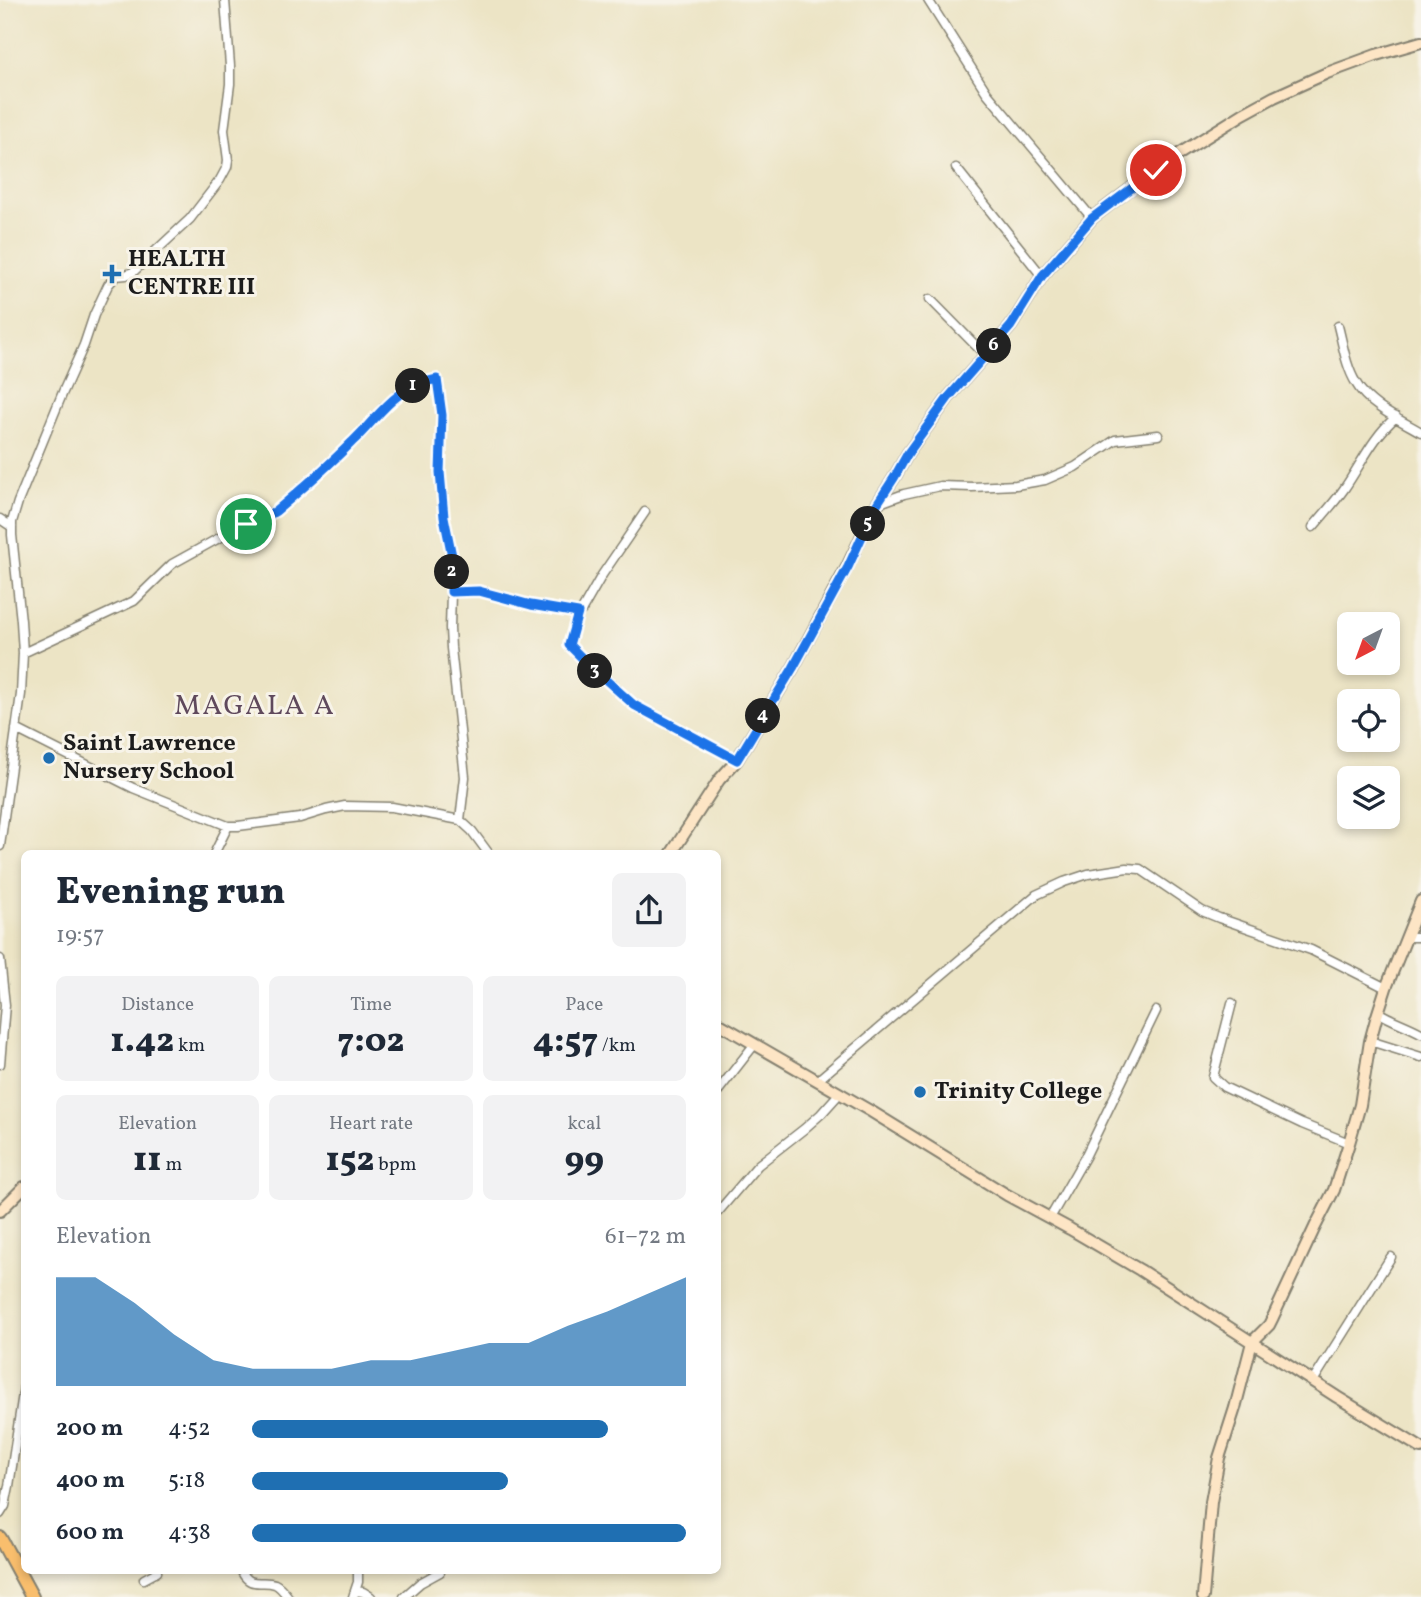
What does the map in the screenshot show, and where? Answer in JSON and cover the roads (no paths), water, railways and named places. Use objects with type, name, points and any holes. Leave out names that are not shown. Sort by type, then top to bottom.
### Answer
[{"type":"main road","points":[[0,1538],[21,1568]]},
{"type":"main road","points":[[23,1574],[32,1597]]},
{"type":"street","points":[[0,846],[21,694],[23,653],[12,527],[18,502],[94,314],[112,278],[133,272],[190,219],[225,172],[228,160],[224,130],[230,66],[225,0]]},
{"type":"street","points":[[928,0],[987,93],[1092,218]]},
{"type":"street","points":[[674,850],[719,780],[737,760],[799,658],[848,567],[877,504],[908,453],[948,398],[1011,326],[1042,276],[1092,218],[1163,164],[1274,97],[1326,72],[1421,42]]},
{"type":"street","points":[[956,169],[1042,276]]},
{"type":"street","points":[[930,299],[985,355]]},
{"type":"street","points":[[1338,326],[1356,383],[1371,400],[1421,432]]},
{"type":"street","points":[[23,653],[134,601],[172,564],[276,511],[367,428],[384,407],[401,393],[437,379],[442,415],[440,472],[444,517],[452,556],[451,648],[465,777],[460,820]]},
{"type":"street","points":[[1313,527],[1344,489],[1383,428],[1396,417]]},
{"type":"street","points":[[877,504],[904,494],[940,486],[1016,485],[1045,480],[1075,467],[1115,440],[1157,435]]},
{"type":"street","points":[[645,512],[578,613],[569,645],[634,705],[737,760]]},
{"type":"street","points":[[0,519],[12,527]]},
{"type":"street","points":[[451,592],[479,591],[531,605],[578,613]]},
{"type":"street","points":[[16,729],[133,788],[228,826],[300,818],[345,806],[392,807],[460,820],[486,850]]},
{"type":"street","points":[[216,850],[228,826]]},
{"type":"street","points":[[818,1080],[1035,895],[1063,882],[1116,869],[1140,869],[1202,911],[1311,950],[1386,988]]},
{"type":"street","points":[[1203,1597],[1211,1502],[1219,1458],[1252,1342],[1269,1325],[1334,1190],[1360,1105],[1370,1041],[1378,1012],[1421,901]]},
{"type":"street","points":[[1407,937],[1421,937]]},
{"type":"street","points":[[0,959],[5,1004],[0,1064]]},
{"type":"street","points":[[1232,1003],[1213,1077],[1224,1087],[1349,1143]]},
{"type":"street","points":[[1050,1218],[1085,1157],[1156,1011]]},
{"type":"street","points":[[1378,1012],[1421,1033]]},
{"type":"street","points":[[721,1025],[818,1080],[1007,1195],[1140,1270],[1421,1448]]},
{"type":"street","points":[[1370,1041],[1421,1057]]},
{"type":"street","points":[[721,1087],[754,1045]]},
{"type":"street","points":[[721,1208],[758,1165],[821,1114],[839,1094]]},
{"type":"street","points":[[0,1211],[21,1190]]},
{"type":"street","points":[[1313,1381],[1391,1257]]},
{"type":"street","points":[[0,1514],[5,1506],[9,1486],[21,1407]]},
{"type":"street","points":[[144,1579],[154,1574]]},
{"type":"street","points":[[242,1574],[252,1582],[276,1585],[288,1597]]},
{"type":"street","points":[[354,1594],[358,1574]]},
{"type":"street","points":[[404,1597],[420,1583],[436,1574]]},
{"type":"street","points":[[354,1594],[363,1592],[371,1597]]},
{"type":"place","name":"HEALTH CENTRE III","points":[[112,274]]},
{"type":"place","name":"Saint Lawrence Nursery School","points":[[49,758]]},
{"type":"place","name":"Trinity College","points":[[920,1092]]},
{"type":"district","name":"MAGALA A","points":[[255,706]]}]
